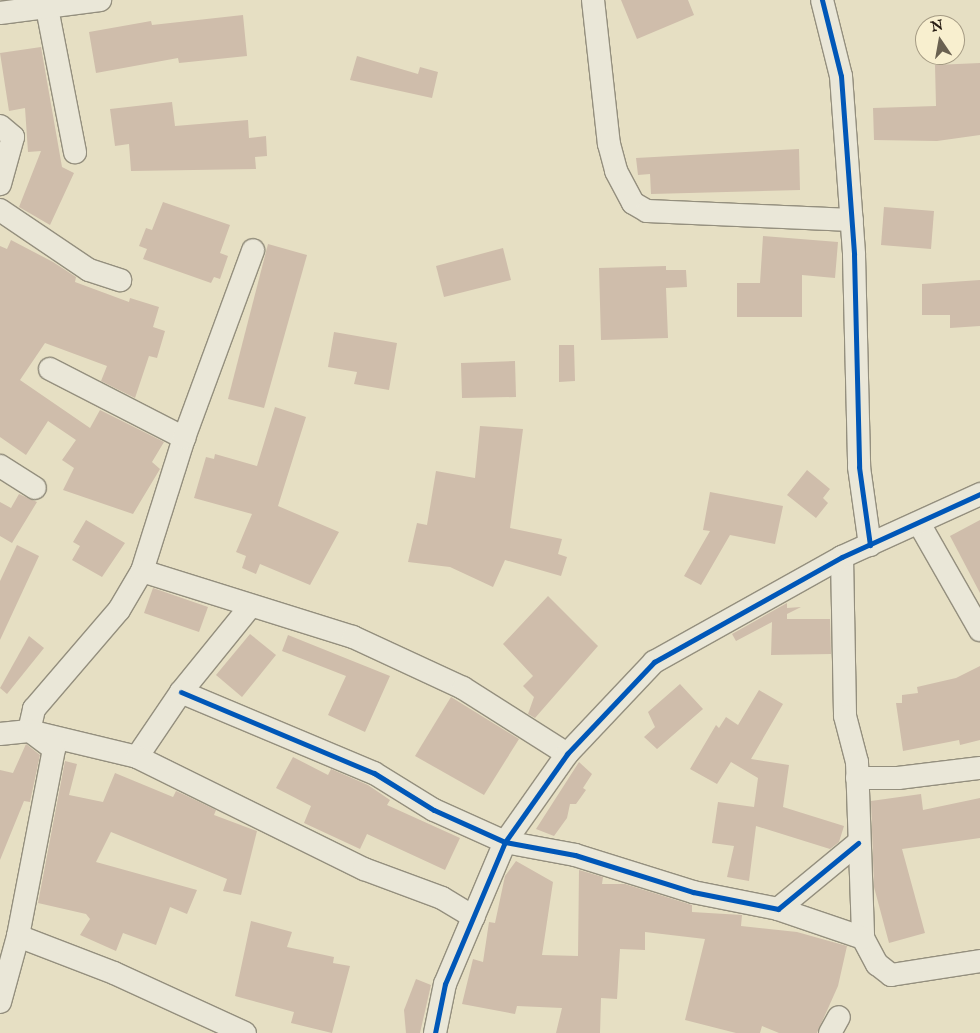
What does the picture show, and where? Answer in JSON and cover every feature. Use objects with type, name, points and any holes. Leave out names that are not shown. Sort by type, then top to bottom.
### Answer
[{"type":"street","points":[[0,13],[100,0]]},
{"type":"street","points":[[593,0],[609,144],[620,180],[633,202],[647,212],[852,220]]},
{"type":"street","points":[[822,0],[841,76],[852,220],[859,466],[870,545]]},
{"type":"street","points":[[47,8],[75,152]]},
{"type":"street","points":[[0,126],[13,137],[0,184]]},
{"type":"street","points":[[0,210],[89,270],[120,280]]},
{"type":"street","points":[[29,730],[34,709],[119,610],[142,571],[184,438],[253,250]]},
{"type":"street","points":[[50,369],[184,438]]},
{"type":"street","points":[[0,466],[35,488]]},
{"type":"street","points":[[435,1033],[445,984],[505,842],[568,754],[654,662],[842,557],[920,525],[980,494]]},
{"type":"street","points":[[920,525],[980,630]]},
{"type":"street","points":[[842,557],[845,716],[857,778],[863,938],[877,964],[891,975],[980,961]]},
{"type":"street","points":[[142,571],[250,608],[353,637],[422,667],[568,754]]},
{"type":"street","points":[[137,757],[181,692],[250,608]]},
{"type":"street","points":[[181,692],[374,773],[434,810],[505,842],[575,855],[693,892],[778,909],[863,938]]},
{"type":"street","points":[[2,991],[18,936],[54,749],[29,730]]},
{"type":"street","points":[[0,734],[29,730],[137,757],[364,869],[442,898],[474,917]]},
{"type":"street","points":[[857,778],[898,778],[980,768]]},
{"type":"street","points":[[778,909],[858,843]]},
{"type":"street","points":[[18,936],[114,973],[203,1025],[244,1033]]},
{"type":"building","points":[[621,0],[688,0],[694,15],[637,39]]},
{"type":"building","points":[[243,15],[247,56],[179,63],[178,58],[96,73],[89,32],[151,21],[152,25]]},
{"type":"building","points":[[41,47],[62,167],[74,173],[50,225],[19,207],[41,151],[28,152],[25,108],[9,111],[0,53]]},
{"type":"building","points":[[357,56],[418,74],[420,67],[438,72],[432,98],[350,80]]},
{"type":"building","points":[[980,63],[980,135],[937,141],[874,140],[873,108],[936,106],[935,65]]},
{"type":"building","points":[[172,102],[175,126],[248,120],[249,138],[266,136],[267,156],[255,157],[256,169],[131,171],[129,144],[115,146],[110,109]]},
{"type":"building","points":[[799,149],[800,190],[651,194],[650,174],[638,175],[636,158]]},
{"type":"building","points":[[163,202],[230,225],[220,253],[228,256],[220,279],[214,277],[211,283],[143,259],[147,249],[139,246],[146,228],[152,230]]},
{"type":"building","points":[[884,207],[934,211],[931,249],[881,245]]},
{"type":"building","points":[[763,236],[838,242],[835,278],[802,275],[802,317],[737,317],[737,283],[760,283]]},
{"type":"building","points":[[11,240],[53,262],[76,277],[75,282],[129,302],[130,298],[159,307],[153,327],[165,331],[157,358],[149,356],[135,398],[101,381],[107,366],[45,343],[20,380],[90,428],[100,410],[164,442],[152,462],[160,469],[133,514],[63,490],[74,468],[62,460],[76,440],[48,421],[26,455],[0,437],[0,246],[7,249]]},
{"type":"building","points":[[268,244],[307,255],[264,408],[228,399]]},
{"type":"building","points":[[503,248],[511,280],[444,297],[436,266]]},
{"type":"building","points":[[666,266],[666,270],[686,270],[687,287],[666,288],[668,338],[601,340],[599,268]]},
{"type":"building","points":[[980,280],[980,326],[950,328],[950,315],[922,315],[922,284]]},
{"type":"building","points":[[334,332],[397,343],[389,390],[354,384],[357,372],[328,367]]},
{"type":"building","points":[[559,345],[574,345],[575,381],[559,382]]},
{"type":"building","points":[[515,361],[516,397],[462,398],[461,363]]},
{"type":"building","points":[[275,407],[306,417],[278,506],[339,532],[310,585],[260,564],[256,574],[242,568],[246,556],[236,552],[252,514],[194,498],[206,457],[214,459],[215,454],[257,466]]},
{"type":"building","points":[[480,426],[523,429],[510,528],[562,539],[558,554],[567,557],[561,576],[505,560],[493,587],[450,567],[408,562],[417,523],[427,525],[436,471],[475,478]]},
{"type":"building","points":[[807,470],[830,489],[823,498],[828,503],[816,518],[787,495]]},
{"type":"building","points":[[710,492],[783,506],[775,544],[730,535],[701,585],[684,576],[710,531],[703,530]]},
{"type":"building","points":[[19,494],[37,502],[12,543],[0,536],[0,502],[11,508]]},
{"type":"building","points":[[86,520],[125,543],[102,577],[72,560],[80,546],[73,542]]},
{"type":"building","points":[[980,520],[980,593],[950,536]]},
{"type":"building","points":[[17,545],[39,556],[0,640],[0,581]]},
{"type":"building","points":[[153,588],[208,607],[199,632],[144,613]]},
{"type":"building","points":[[548,596],[598,646],[535,718],[528,714],[534,697],[523,686],[533,676],[503,644]]},
{"type":"building","points":[[787,603],[787,608],[801,607],[787,614],[787,619],[830,619],[831,654],[771,655],[772,622],[736,641],[732,634]]},
{"type":"building","points":[[250,634],[276,655],[242,697],[216,675]]},
{"type":"building","points":[[288,635],[390,676],[365,732],[328,715],[346,676],[282,651]]},
{"type":"building","points":[[29,636],[44,648],[7,694],[0,688]]},
{"type":"building","points":[[980,666],[980,740],[960,745],[959,740],[903,751],[896,703],[902,703],[902,695],[918,693],[917,687],[956,678]]},
{"type":"building","points":[[680,684],[703,709],[657,749],[644,737],[655,727],[648,712]]},
{"type":"building","points":[[759,690],[783,704],[751,759],[789,765],[783,807],[844,826],[839,842],[830,849],[756,826],[749,881],[727,877],[734,846],[712,843],[718,802],[754,807],[758,778],[731,762],[717,784],[690,769],[716,725],[719,728],[726,717],[738,725]]},
{"type":"building","points":[[451,697],[519,739],[484,795],[415,756]]},
{"type":"building","points":[[26,744],[40,755],[30,802],[24,801],[0,860],[0,770],[13,773]]},
{"type":"building","points":[[293,757],[328,775],[331,769],[368,785],[390,800],[387,805],[460,838],[445,870],[367,834],[360,849],[304,823],[311,806],[276,788]]},
{"type":"building","points":[[65,761],[77,764],[69,795],[103,802],[115,773],[173,797],[176,791],[216,810],[214,815],[257,831],[241,895],[223,891],[227,879],[111,832],[96,862],[197,890],[187,914],[170,907],[156,945],[123,933],[116,951],[80,935],[90,919],[86,914],[38,903]]},
{"type":"building","points":[[579,762],[592,774],[583,788],[586,790],[576,804],[570,804],[567,818],[554,836],[536,829]]},
{"type":"building","points":[[921,794],[923,810],[980,798],[980,838],[902,849],[925,933],[889,943],[874,887],[871,801]]},
{"type":"building","points":[[516,861],[553,882],[542,955],[578,956],[579,870],[603,877],[602,884],[625,884],[692,905],[692,912],[742,915],[741,926],[797,932],[847,946],[838,986],[817,1033],[779,1033],[762,1026],[760,1033],[736,1033],[685,1020],[705,939],[645,932],[645,950],[620,949],[617,999],[601,998],[600,1033],[556,1033],[562,1008],[517,1006],[515,1014],[462,1004],[473,959],[483,962],[489,922],[495,923],[505,876]]},
{"type":"building","points":[[251,921],[292,932],[287,947],[334,957],[333,963],[350,966],[332,1033],[291,1023],[294,1012],[235,996]]},
{"type":"building","points":[[416,979],[431,985],[420,1033],[406,1033],[404,1010]]},
{"type":"cycle path","points":[[822,0],[841,76],[854,255],[859,467],[870,545]]},
{"type":"cycle path","points":[[435,1033],[445,984],[505,842],[567,754],[654,662],[842,557],[980,494]]},
{"type":"cycle path","points":[[181,692],[374,773],[434,810],[505,842],[575,855],[693,892],[778,909],[858,843]]}]
